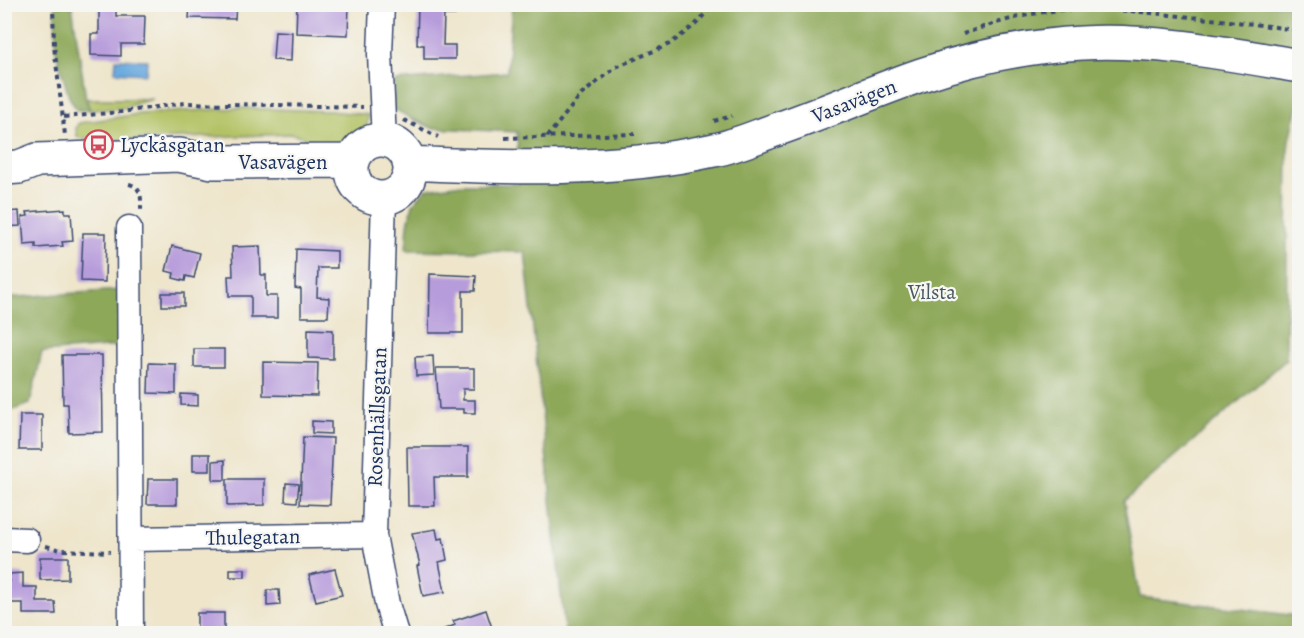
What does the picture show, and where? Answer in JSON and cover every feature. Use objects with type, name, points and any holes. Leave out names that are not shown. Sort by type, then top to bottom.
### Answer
[{"type":"street","points":[[382,4],[380,54],[383,126],[409,163],[408,178],[403,188],[395,195],[384,198],[373,197],[359,188],[352,172],[353,161],[358,151],[383,126]]},
{"type":"street","name":"Vasavägen","points":[[409,163],[496,168],[582,167],[685,156],[718,150],[922,75],[983,58],[1040,47],[1082,43],[1132,44],[1299,66]]},
{"type":"street","name":"Vasavägen","points":[[12,167],[38,173],[182,170],[213,162],[353,161]]},
{"type":"street","name":"Rosenhällsgatan","points":[[384,198],[374,535],[387,604],[396,633]]},
{"type":"street","points":[[129,228],[131,633]]},
{"type":"street","name":"Thulegatan","points":[[132,545],[374,535]]},
{"type":"path","points":[[53,4],[55,56],[64,129]]},
{"type":"path","points":[[547,138],[581,95],[616,67],[670,44],[696,24],[709,9],[709,4]]},
{"type":"path","points":[[957,36],[989,25],[1036,14],[1096,7],[1234,21],[1299,31]]},
{"type":"path","points":[[64,117],[184,103],[370,108],[383,126],[390,112],[441,138]]},
{"type":"path","points":[[711,122],[732,116]]},
{"type":"path","points":[[503,138],[646,134]]},
{"type":"path","points":[[126,184],[136,186],[141,194],[139,217],[129,224],[129,228]]},
{"type":"path","points":[[16,539],[61,550],[132,545]]},
{"type":"green space","points":[[55,5],[72,5],[86,99],[90,110],[77,110],[69,97],[56,52]]},
{"type":"green space","name":"Vilsta","points":[[512,5],[1299,5],[1299,102],[1288,148],[1286,360],[1124,501],[1140,597],[1299,616],[1299,633],[565,633],[525,252],[406,250],[408,224],[413,204],[426,189],[462,184],[519,184],[517,132],[432,128],[393,108],[395,81],[507,72]]},
{"type":"green space","points":[[86,99],[152,99],[123,108],[90,110]]},
{"type":"green space","points":[[238,108],[330,111],[369,115],[365,129],[358,138],[347,144],[333,146],[321,146],[292,134],[97,141],[77,137],[76,127],[79,123],[140,114]]},
{"type":"green space","points":[[120,290],[120,346],[42,352],[30,404],[5,413],[5,298]]},
{"type":"water","points":[[116,59],[147,60],[146,74],[115,72]]},
{"type":"building","points":[[190,4],[236,4],[235,19],[189,18]]},
{"type":"building","points":[[297,4],[349,4],[348,35],[296,33]]},
{"type":"building","points":[[418,4],[455,4],[455,15],[444,15],[443,45],[455,45],[455,59],[424,59],[424,45],[417,45]]},
{"type":"building","points":[[99,6],[116,6],[116,16],[145,16],[144,44],[121,44],[121,56],[91,55],[91,34],[99,34]]},
{"type":"building","points":[[275,31],[292,32],[291,61],[273,60]]},
{"type":"building","points":[[65,209],[65,213],[71,213],[73,241],[62,242],[63,246],[36,248],[36,244],[24,245],[22,217],[28,216],[27,212]]},
{"type":"building","points":[[19,211],[20,226],[4,227],[4,212]]},
{"type":"building","points":[[83,233],[106,233],[105,282],[81,281]]},
{"type":"building","points":[[172,246],[200,253],[194,278],[186,276],[185,281],[173,278],[174,273],[166,271]]},
{"type":"building","points":[[260,246],[261,275],[266,275],[266,296],[277,296],[277,318],[251,318],[251,296],[229,296],[228,276],[233,276],[232,247]]},
{"type":"building","points":[[296,249],[337,251],[337,268],[318,268],[317,297],[329,298],[328,317],[301,317],[301,289],[295,288]]},
{"type":"building","points":[[430,274],[476,276],[475,291],[463,291],[463,333],[429,333]]},
{"type":"building","points":[[162,293],[184,293],[184,306],[162,306]]},
{"type":"building","points":[[308,329],[333,330],[333,359],[308,358]]},
{"type":"building","points":[[194,349],[224,349],[224,367],[194,367]]},
{"type":"building","points":[[62,355],[102,355],[103,432],[69,433],[68,404],[63,404]]},
{"type":"building","points":[[433,356],[434,375],[416,376],[415,357]]},
{"type":"building","points":[[263,362],[318,363],[317,396],[263,395]]},
{"type":"building","points":[[149,363],[176,364],[176,394],[148,393]]},
{"type":"building","points":[[436,368],[474,368],[474,389],[463,389],[463,400],[475,400],[475,413],[464,413],[464,409],[439,409]]},
{"type":"building","points":[[181,394],[198,395],[198,406],[181,405]]},
{"type":"building","points":[[20,415],[42,415],[42,450],[19,450]]},
{"type":"building","points":[[312,421],[331,422],[331,434],[312,433]]},
{"type":"building","points":[[303,437],[333,438],[330,505],[300,504]]},
{"type":"building","points":[[407,447],[468,447],[468,477],[434,477],[435,506],[408,506]]},
{"type":"building","points":[[193,454],[210,454],[210,471],[193,471]]},
{"type":"building","points":[[225,460],[225,480],[213,480],[213,461]]},
{"type":"building","points":[[148,479],[177,479],[177,504],[147,504]]},
{"type":"building","points":[[227,479],[264,479],[264,505],[227,506]]},
{"type":"building","points":[[286,483],[299,484],[297,502],[285,501]]},
{"type":"building","points":[[436,529],[438,539],[443,538],[447,560],[439,562],[445,592],[423,596],[417,566],[420,565],[412,533]]},
{"type":"building","points":[[40,557],[68,557],[68,579],[40,580]]},
{"type":"building","points":[[230,569],[245,569],[245,577],[230,577]]},
{"type":"building","points":[[335,569],[342,595],[316,601],[309,575]]},
{"type":"building","points":[[23,573],[23,587],[37,587],[37,602],[55,602],[56,614],[23,614],[23,603],[9,603],[9,574]]},
{"type":"building","points":[[267,590],[279,590],[280,605],[267,606]]},
{"type":"building","points":[[486,610],[494,634],[432,634],[455,625],[453,621]]},
{"type":"building","points":[[197,613],[224,613],[224,634],[197,634]]},
{"type":"place","name":"Lyckåsgatan","points":[[99,145]]}]
